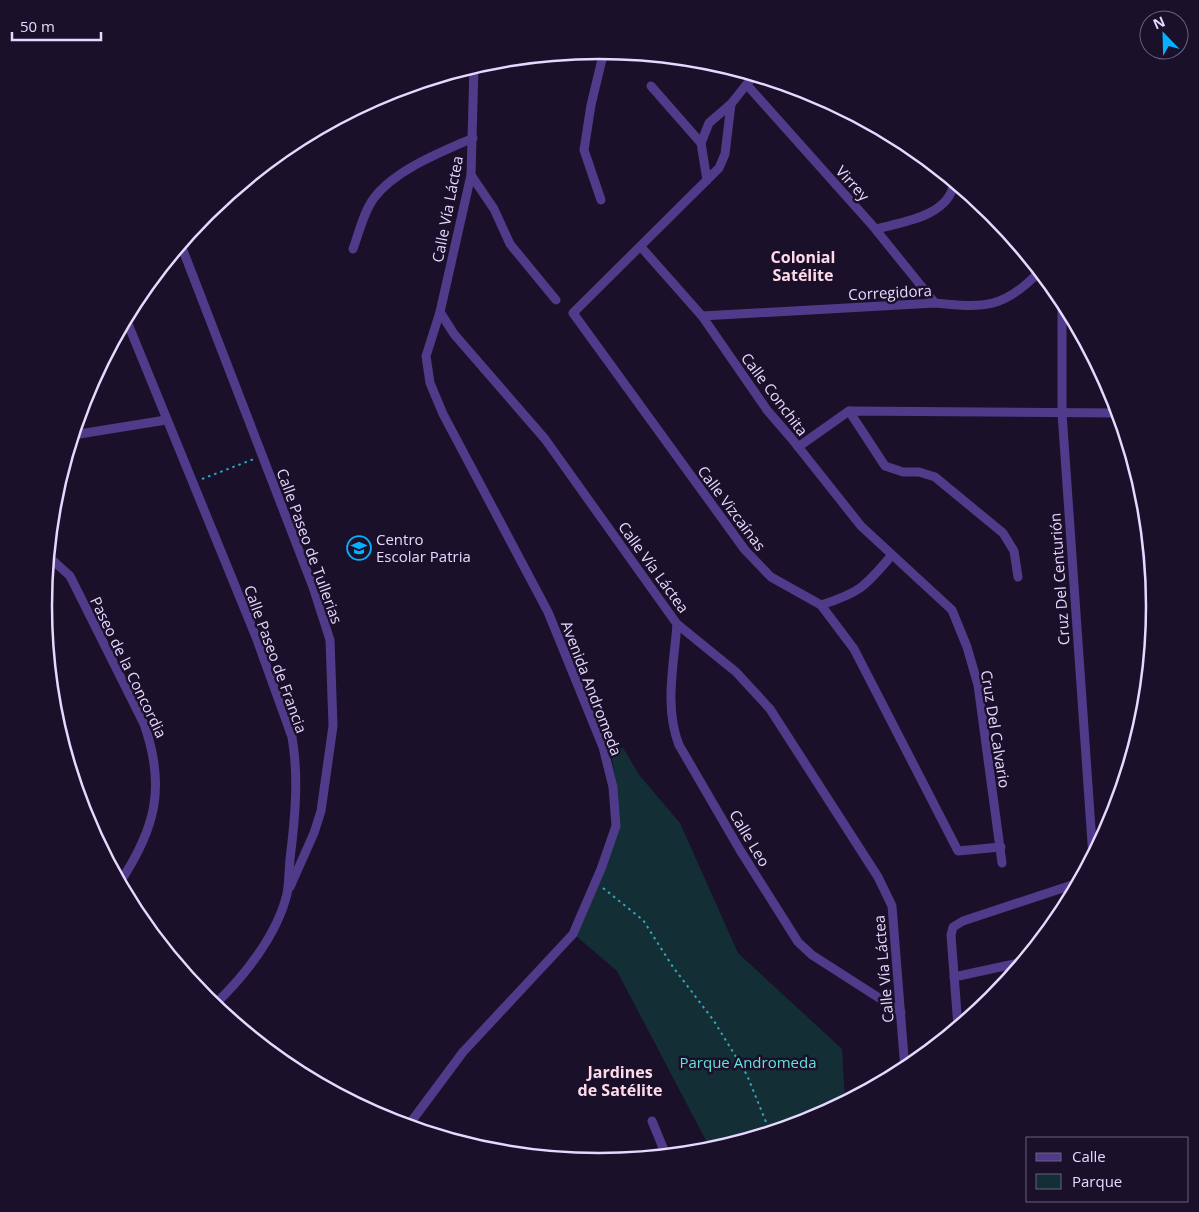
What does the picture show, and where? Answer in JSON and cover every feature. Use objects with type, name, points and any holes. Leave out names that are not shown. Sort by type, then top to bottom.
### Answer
[{"type":"street","points":[[601,200],[584,150],[591,105],[602,59]]},
{"type":"street","name":"Calle Vía Láctea","points":[[474,74],[471,175],[440,312],[454,334],[545,439],[677,624],[736,672],[770,709],[878,877],[892,906],[904,1060]]},
{"type":"street","points":[[701,144],[710,123],[731,104],[750,81]]},
{"type":"street","name":"Virrey","points":[[746,85],[876,229],[935,303]]},
{"type":"street","points":[[651,86],[701,144],[707,180]]},
{"type":"street","points":[[641,247],[718,168],[725,154],[731,104]]},
{"type":"street","points":[[353,249],[372,200],[384,186],[430,156],[473,138]]},
{"type":"street","points":[[471,175],[494,209],[510,244],[556,300]]},
{"type":"street","points":[[876,229],[930,213],[943,204],[952,189]]},
{"type":"street","name":"Calle Vizcaínas","points":[[641,247],[573,313],[745,550],[771,577],[820,605],[854,649],[958,851],[1000,847]]},
{"type":"street","name":"Calle Conchita","points":[[641,247],[702,316],[767,410],[862,526],[891,556]]},
{"type":"street","name":"Calle Paseo de Tullerias","points":[[183,251],[313,587],[330,640],[333,726],[321,811],[314,833],[286,894]]},
{"type":"street","name":"Corregidora","points":[[702,316],[935,303],[970,307],[992,304],[1013,296],[1035,276]]},
{"type":"street","name":"Avenida Andromeda","points":[[413,1120],[462,1052],[572,934],[596,882],[616,826],[613,787],[602,747],[548,612],[443,414],[430,383],[426,356],[440,312]]},
{"type":"street","name":"Cruz Del Centurión","points":[[1062,315],[1062,413],[1091,845]]},
{"type":"street","name":"Calle Paseo de Francia","points":[[129,327],[256,637],[292,737],[295,816],[286,894],[272,931],[235,983],[220,999]]},
{"type":"street","points":[[848,411],[885,466],[903,472],[920,472],[935,477],[1003,533],[1014,552],[1018,576]]},
{"type":"street","points":[[798,447],[848,411],[1111,413]]},
{"type":"street","points":[[81,434],[166,420]]},
{"type":"street","points":[[820,605],[843,598],[867,585],[891,556]]},
{"type":"street","name":"Cruz Del Calvario","points":[[891,556],[952,610],[967,646],[978,685],[1002,863]]},
{"type":"street","name":"Paseo de la Concordia","points":[[55,563],[70,576],[144,724],[153,748],[157,782],[152,820],[136,858],[124,876]]},
{"type":"street","name":"Calle Leo","points":[[677,624],[670,708],[673,730],[740,850],[798,942],[812,955],[901,1012]]},
{"type":"street","points":[[957,1019],[951,935],[953,928],[963,921],[1069,887]]},
{"type":"street","points":[[954,977],[1013,964]]},
{"type":"street","points":[[652,1121],[663,1149]]},
{"type":"path","points":[[192,483],[263,456]]},
{"type":"path","points":[[596,882],[643,920],[673,967],[714,1021],[747,1075],[768,1126]]},
{"type":"green space","name":"Parque Andromeda","points":[[610,748],[623,748],[640,776],[680,823],[738,953],[842,1049],[845,1095],[775,1124],[707,1142],[617,971],[575,935],[619,829],[618,793]]},
{"type":"place","name":"Centro Escolar Patria","points":[[359,548]]},
{"type":"district","name":"Colonial Satélite","points":[[803,266]]},
{"type":"district","name":"Jardines de Satélite","points":[[620,1081]]}]
